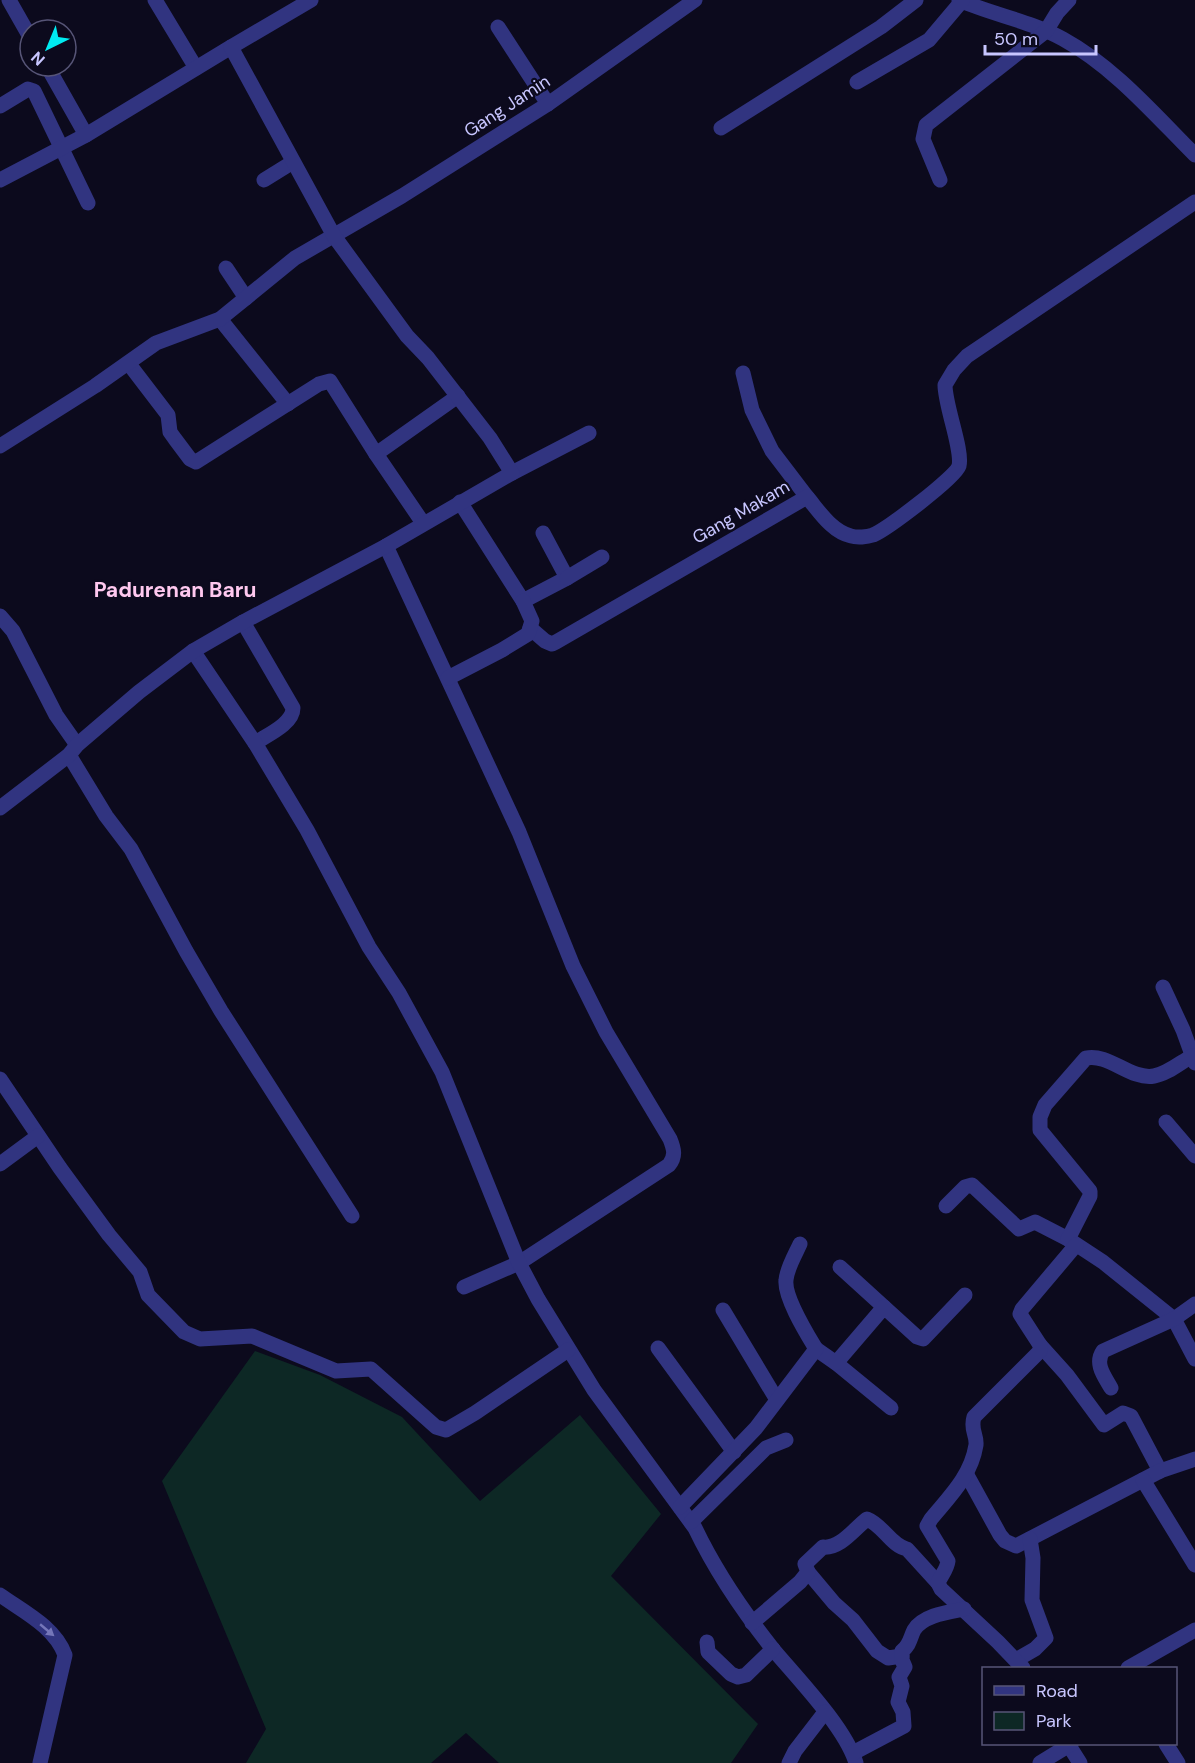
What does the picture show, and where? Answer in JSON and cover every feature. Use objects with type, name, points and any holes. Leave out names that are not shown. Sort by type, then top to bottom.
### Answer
[{"type":"street","points":[[9,0],[19,18]]},
{"type":"street","points":[[155,0],[195,68]]},
{"type":"street","points":[[0,180],[86,135],[311,0]]},
{"type":"street","name":"Gang Jamin","points":[[0,446],[129,364],[156,343],[220,319],[295,258],[423,183],[548,104],[695,0]]},
{"type":"street","points":[[721,128],[881,27],[916,0]]},
{"type":"street","points":[[939,180],[923,139],[927,125],[1046,32],[1057,13],[1070,0]]},
{"type":"street","points":[[857,82],[928,40],[961,1],[1046,32],[1079,48],[1123,83],[1195,155]]},
{"type":"street","points":[[498,27],[548,104]]},
{"type":"street","points":[[231,46],[334,236],[407,336],[458,396],[512,473]]},
{"type":"street","points":[[54,78],[86,135]]},
{"type":"street","points":[[0,106],[28,89],[34,91],[88,203]]},
{"type":"street","points":[[264,180],[293,162]]},
{"type":"street","name":"Gang Makam","points":[[530,628],[552,644],[807,497],[840,533],[848,536],[857,538],[872,535],[888,527],[952,477],[959,465],[959,453],[944,388],[946,381],[961,363],[1195,202]]},
{"type":"street","points":[[226,268],[246,298]]},
{"type":"street","points":[[220,319],[288,404]]},
{"type":"street","points":[[129,364],[168,416],[170,432],[190,459],[196,462],[323,382],[330,381],[423,523]]},
{"type":"street","points":[[743,373],[752,410],[772,451],[807,497]]},
{"type":"street","points":[[376,454],[458,396]]},
{"type":"street","points":[[0,808],[73,750],[139,692],[193,651],[386,546],[512,473],[589,433]]},
{"type":"street","points":[[448,678],[528,634],[532,621],[523,601],[460,502]]},
{"type":"street","points":[[543,533],[567,578]]},
{"type":"street","points":[[386,546],[519,832],[573,966],[606,1032],[670,1139],[674,1150],[673,1159],[669,1165],[519,1263],[464,1287]]},
{"type":"street","points":[[523,601],[602,557]]},
{"type":"street","points":[[0,616],[13,631],[106,816],[131,849],[221,1011],[352,1216]]},
{"type":"street","points":[[243,622],[293,708],[290,720],[255,743]]},
{"type":"street","points":[[193,651],[255,743],[333,876],[369,947],[399,993],[442,1072],[519,1263],[568,1350],[594,1390],[691,1522],[739,1606],[825,1712],[855,1758],[904,1726],[903,1712],[898,1702],[902,1686],[899,1677],[905,1667],[903,1651],[908,1647],[917,1626],[940,1614],[964,1609]]},
{"type":"street","points":[[1160,1471],[1131,1416],[1123,1413],[1104,1425],[1067,1375],[1040,1346],[1020,1314],[1072,1242],[1090,1196],[1086,1184],[1040,1130],[1040,1117],[1045,1105],[1086,1058],[1096,1057],[1131,1072],[1148,1076],[1157,1076],[1194,1060],[1163,987]]},
{"type":"street","points":[[0,1080],[109,1235],[140,1272],[148,1295],[183,1332],[200,1340],[252,1336],[336,1371],[371,1369],[436,1427],[446,1430],[568,1350]]},
{"type":"street","points":[[1166,1122],[1195,1156]]},
{"type":"street","points":[[0,1164],[38,1136]]},
{"type":"street","points":[[946,1206],[965,1187],[972,1185],[1019,1229],[1035,1222],[1072,1242],[1110,1267],[1174,1319],[1195,1359]]},
{"type":"street","points":[[800,1245],[786,1280],[787,1289],[790,1301],[816,1349],[891,1408]]},
{"type":"street","points":[[840,1267],[917,1337],[923,1339],[965,1295]]},
{"type":"street","points":[[1112,1388],[1099,1366],[1103,1351],[1174,1319],[1195,1304]]},
{"type":"street","points":[[836,1364],[884,1307]]},
{"type":"street","points":[[723,1310],[777,1400]]},
{"type":"street","points":[[938,1583],[947,1568],[948,1561],[927,1526],[967,1475],[976,1446],[971,1426],[974,1417],[1040,1351],[1040,1346]]},
{"type":"street","points":[[658,1348],[734,1452]]},
{"type":"street","points":[[680,1507],[756,1428],[816,1349]]},
{"type":"street","points":[[691,1522],[766,1448],[786,1440]]},
{"type":"street","points":[[967,1475],[1005,1541],[1016,1546],[1160,1471],[1195,1459]]},
{"type":"street","points":[[1143,1480],[1195,1565]]},
{"type":"street","points":[[902,1656],[888,1658],[877,1651],[853,1620],[834,1603],[808,1572],[805,1564],[815,1553],[823,1547],[831,1548],[841,1543],[867,1519],[886,1531],[900,1548],[907,1549],[941,1589],[1019,1664],[1046,1638],[1032,1600],[1033,1558],[1030,1539]]},
{"type":"street","points":[[752,1623],[800,1582],[808,1572]]},
{"type":"street","points":[[0,1595],[50,1630],[61,1643],[65,1655],[40,1763]]},
{"type":"street","points":[[1130,1667],[1195,1630]]},
{"type":"street","points":[[707,1642],[708,1652],[731,1674],[738,1677],[746,1675],[773,1649]]},
{"type":"street","points":[[789,1763],[795,1751],[825,1712]]},
{"type":"street","points":[[1040,1763],[1067,1745]]},
{"type":"street","points":[[1070,1745],[1080,1763]]},
{"type":"street","points":[[1167,1745],[1178,1763]]},
{"type":"green space","points":[[255,1351],[320,1375],[402,1417],[480,1501],[580,1415],[661,1514],[611,1576],[758,1724],[731,1763],[499,1763],[466,1733],[431,1763],[246,1763],[266,1729],[162,1481]]},
{"type":"district","name":"Padurenan Baru","points":[[175,590]]}]
